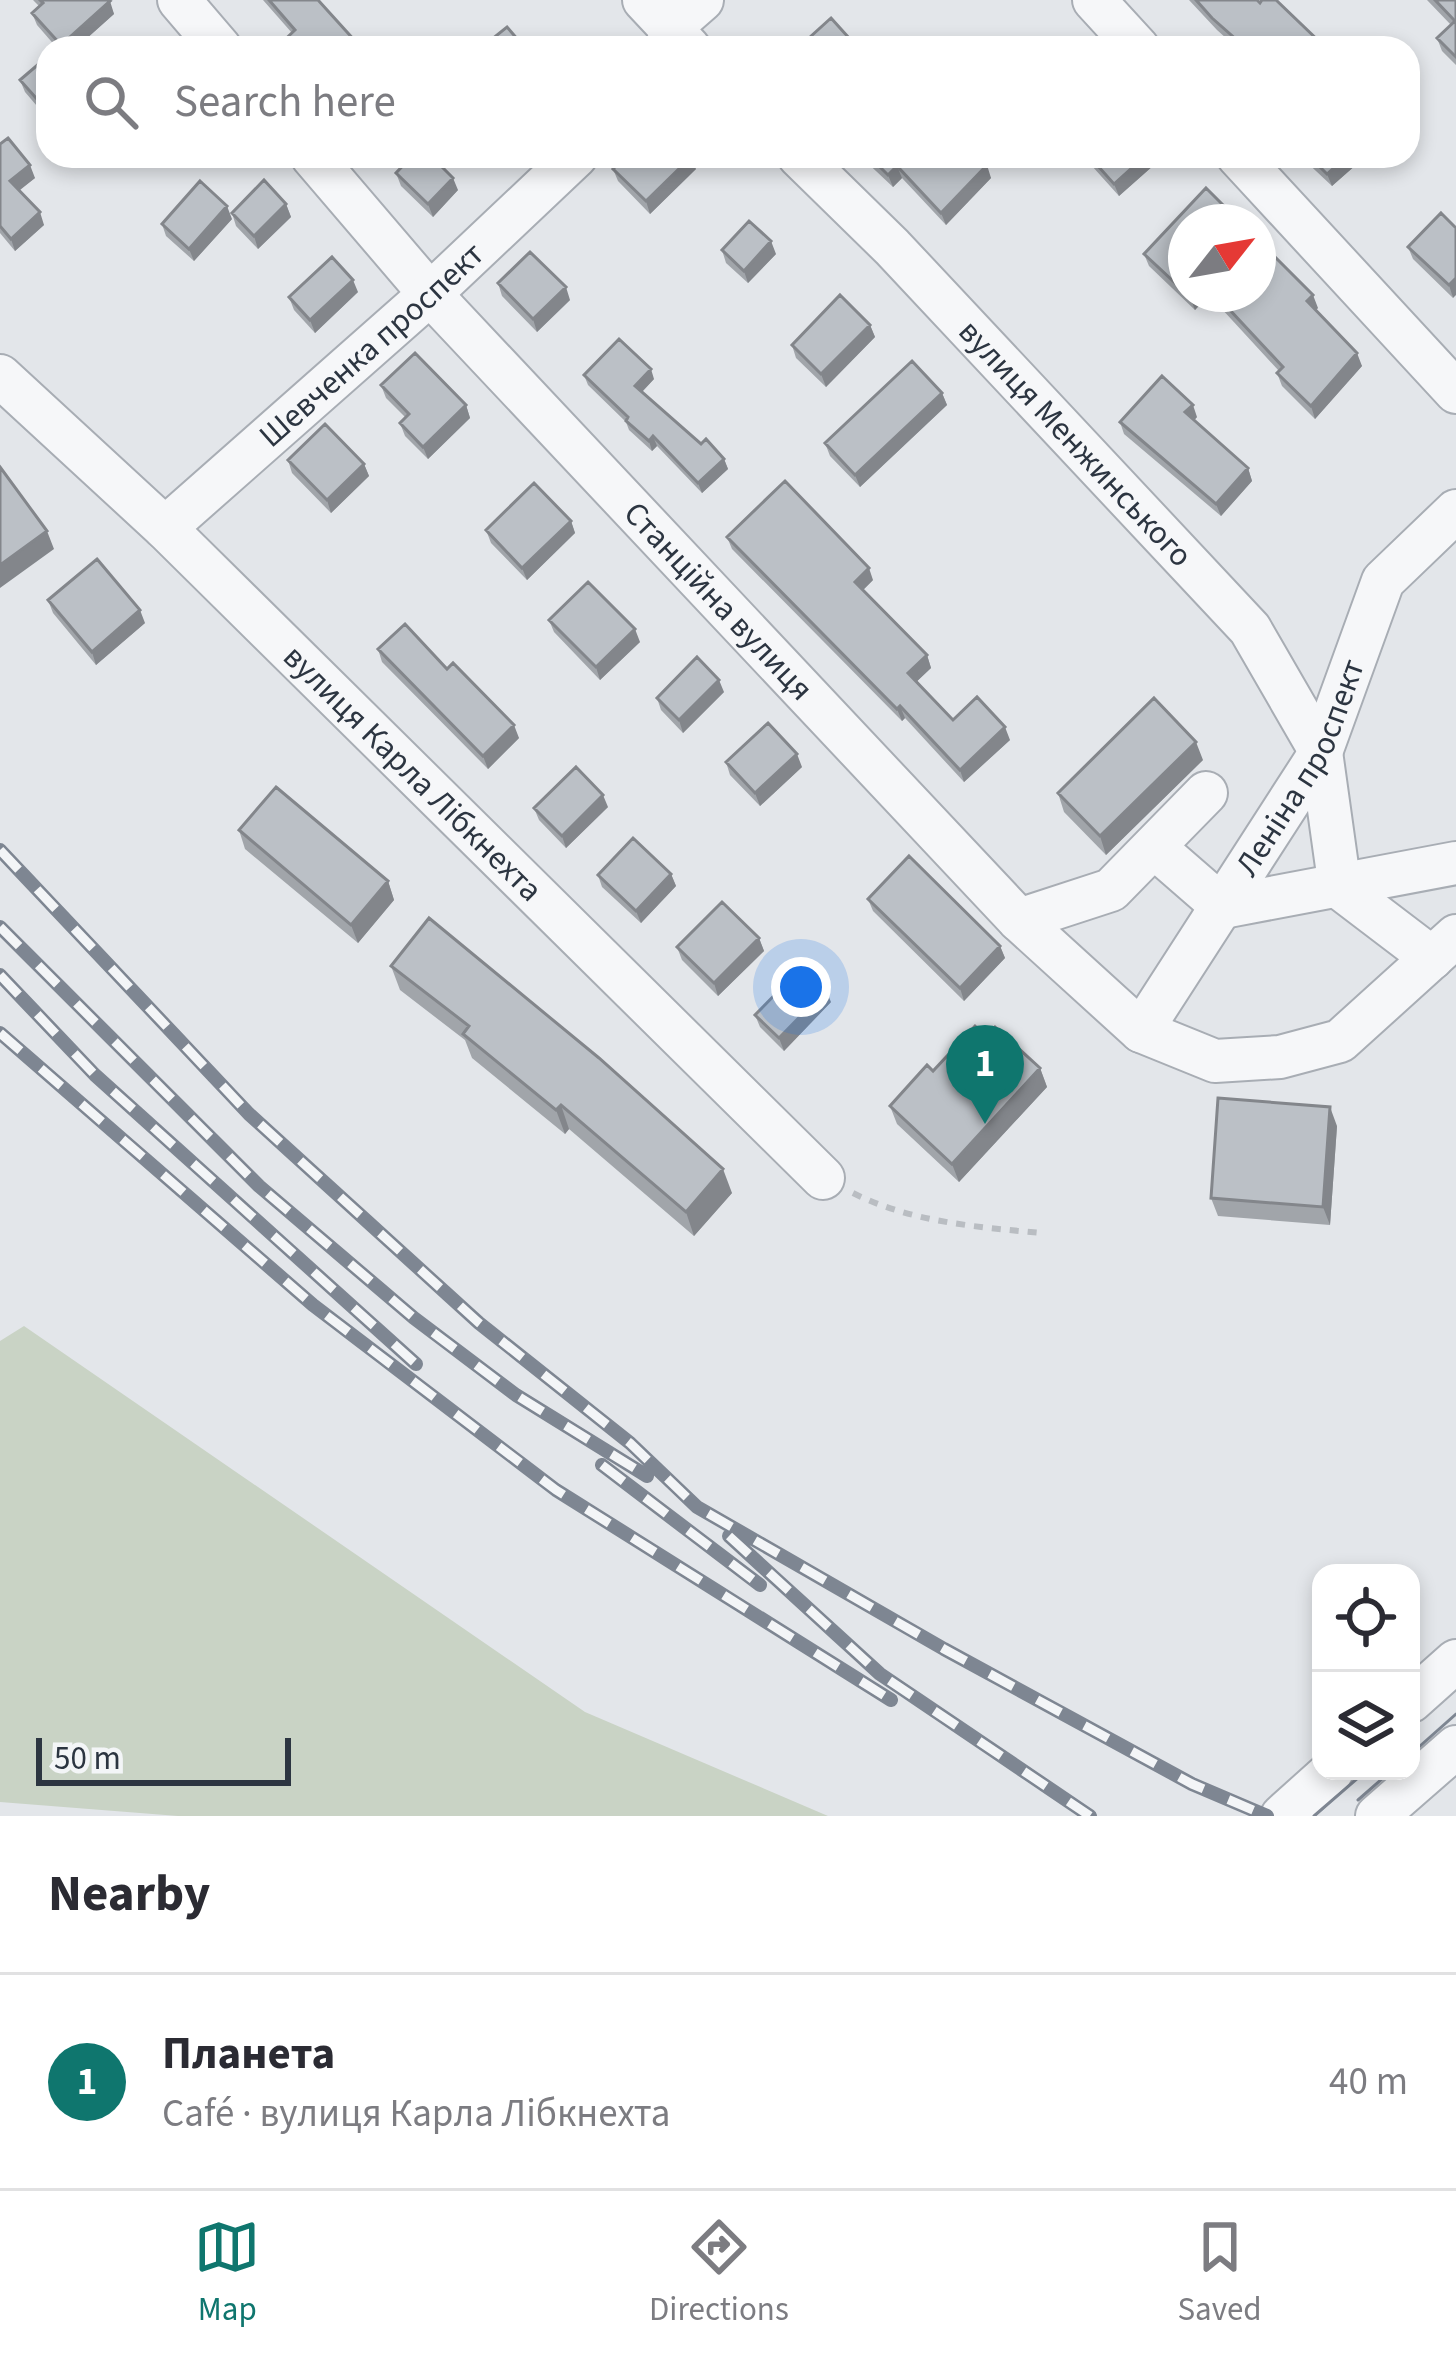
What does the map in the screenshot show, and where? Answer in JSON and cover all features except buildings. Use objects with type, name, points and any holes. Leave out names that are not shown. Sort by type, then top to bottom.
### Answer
[{"type":"street","points":[[179,0],[210,36]]},
{"type":"street","points":[[668,31],[701,0]]},
{"type":"street","points":[[1094,0],[1127,36]]},
{"type":"street","name":"Станційна вулиця","points":[[322,168],[430,294],[1019,920],[1142,1030],[1215,1061],[1280,1057],[1340,1041],[1444,947]]},
{"type":"street","name":"Шевченка проспект","points":[[165,528],[430,294],[563,168]]},
{"type":"street","name":"вулиця Менжинського","points":[[811,168],[892,247],[1250,629],[1321,752]]},
{"type":"street","points":[[1249,168],[1456,392]]},
{"type":"street","name":"вулиця Карла Лібкнехта","points":[[0,376],[165,528],[823,1178]]},
{"type":"street","name":"Леніна проспект","points":[[1142,1030],[1321,752],[1383,581],[1456,511]]},
{"type":"street","points":[[1321,752],[1340,888]]},
{"type":"street","points":[[1019,920],[1112,890],[1206,794]]},
{"type":"street","points":[[1154,847],[1223,907],[1456,863]]},
{"type":"street","points":[[1340,888],[1444,947]]},
{"type":"street","points":[[1420,1693],[1456,1661]]},
{"type":"street","points":[[1377,1816],[1456,1747]]},
{"type":"street","points":[[1282,1816],[1322,1780]]},
{"type":"path","points":[[823,1178],[885,1209],[981,1228],[1041,1233]]},
{"type":"green space","points":[[24,1326],[585,1712],[828,1816],[178,1816],[0,1802],[0,1341]]},
{"type":"tram line","points":[[1420,1746],[1456,1714]]},
{"type":"tram line","points":[[1314,1816],[1356,1780]]},
{"type":"tram line","points":[[1358,1800],[1381,1780]]},
{"type":"railway","points":[[0,850],[249,1114],[479,1323],[630,1443],[697,1507],[1192,1784],[1267,1816]]},
{"type":"railway","points":[[0,927],[259,1186],[414,1318],[516,1395],[647,1476]]},
{"type":"railway","points":[[0,975],[95,1075],[416,1364]]},
{"type":"railway","points":[[0,1033],[313,1305],[556,1490],[891,1700]]},
{"type":"railway","points":[[602,1465],[760,1585]]},
{"type":"railway","points":[[729,1536],[880,1674],[1090,1816]]},
{"type":"place","name":"Планета","points":[[985,1124]]}]
